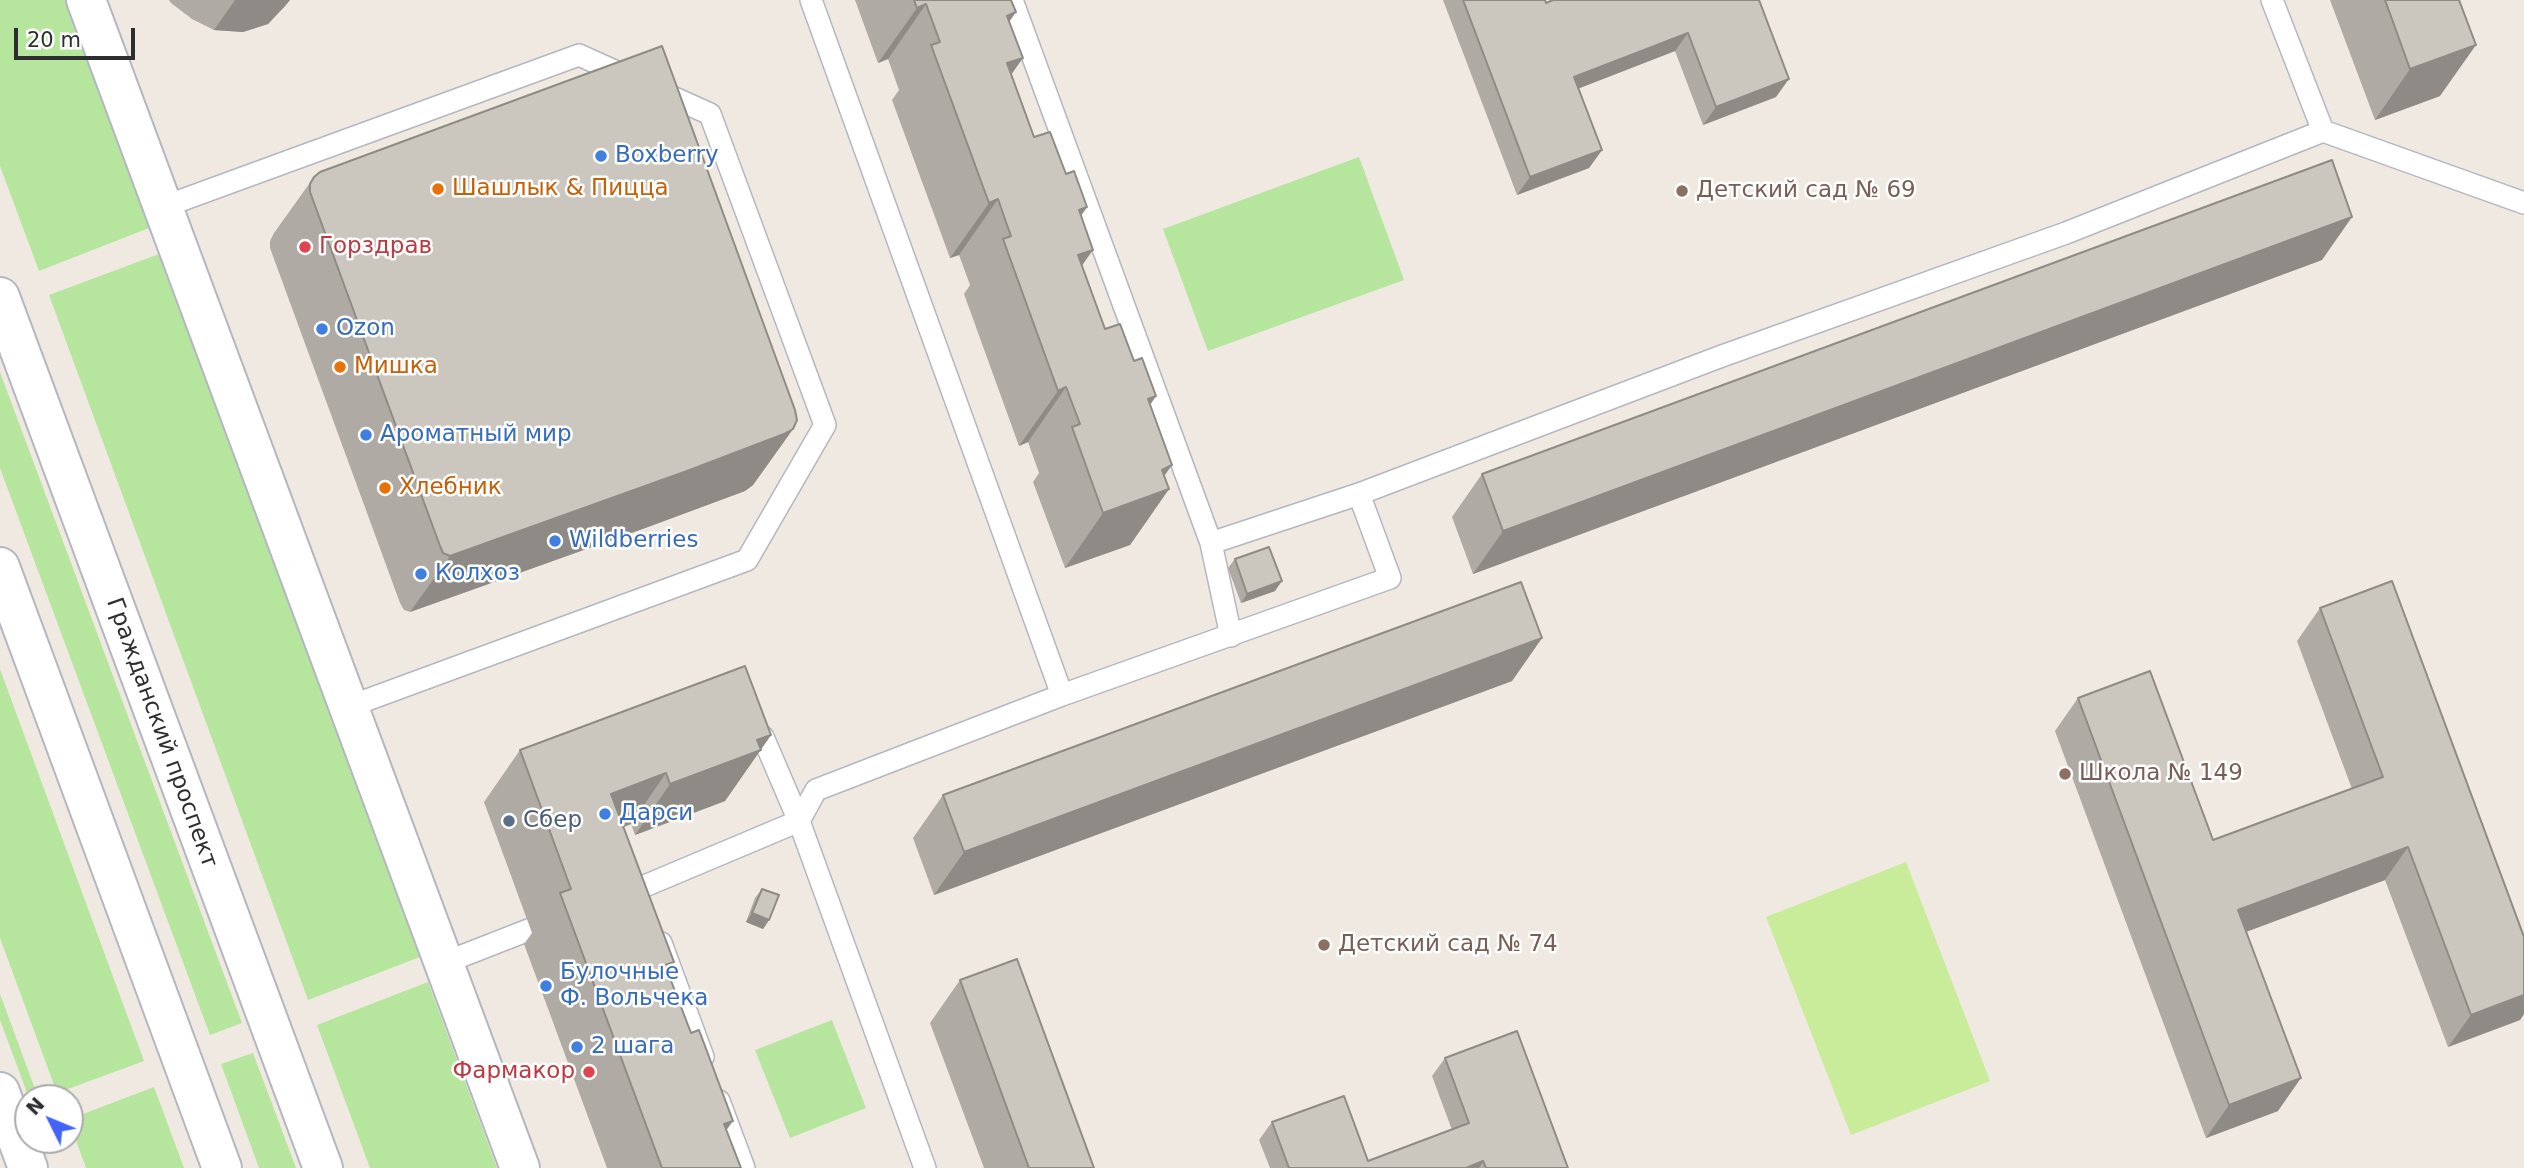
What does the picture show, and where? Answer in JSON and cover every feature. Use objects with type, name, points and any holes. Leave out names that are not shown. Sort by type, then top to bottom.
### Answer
[{"type":"main road","points":[[86,0],[520,1168]]},
{"type":"main road","name":"Гражданский проспект","points":[[0,297],[323,1168]]},
{"type":"main road","points":[[0,567],[222,1168]]},
{"type":"main road","points":[[0,1092],[28,1168]]},
{"type":"lane","points":[[811,0],[1062,695]]},
{"type":"lane","points":[[1012,0],[1212,543],[1231,636]]},
{"type":"lane","points":[[2273,0],[2323,131]]},
{"type":"lane","points":[[163,207],[579,55],[710,114],[825,425],[747,560],[348,706]]},
{"type":"lane","points":[[1212,543],[1359,495],[1722,356],[2066,233],[2323,131],[2524,203]]},
{"type":"lane","points":[[598,904],[643,895],[799,821],[816,790],[1062,695],[1390,578],[1359,495]]},
{"type":"lane","points":[[763,737],[799,821],[925,1168]]},
{"type":"lane","points":[[654,927],[744,1168]]},
{"type":"lane","points":[[444,963],[531,929]]},
{"type":"green space","points":[[0,0],[65,0],[149,228],[39,271],[0,166]]},
{"type":"green space","points":[[1359,157],[1404,280],[1208,351],[1163,229]]},
{"type":"green space","points":[[159,254],[420,957],[308,1000],[49,295]]},
{"type":"green space","points":[[0,372],[242,1023],[210,1035],[0,468]]},
{"type":"green space","points":[[0,669],[144,1061],[81,1084],[54,1084],[0,938]]},
{"type":"green space","points":[[1906,862],[1990,1081],[1851,1135],[1766,917]]},
{"type":"green space","points":[[428,982],[497,1168],[370,1168],[317,1025]]},
{"type":"green space","points":[[0,994],[33,1084],[24,1084],[0,1020]]},
{"type":"green space","points":[[832,1020],[866,1108],[790,1138],[755,1050]]},
{"type":"green space","points":[[253,1053],[296,1168],[259,1168],[221,1064]]},
{"type":"green space","points":[[154,1087],[184,1168],[86,1168],[81,1154],[84,1154],[84,1114]]},
{"type":"building","points":[[914,0],[1011,0],[1016,12],[1007,16],[1023,58],[1007,63],[1034,137],[1050,132],[1066,174],[1074,171],[1087,207],[1079,210],[1093,250],[1078,255],[1105,329],[1120,324],[1134,361],[1142,358],[1156,396],[1148,399],[1172,465],[1162,470],[1169,489],[1103,513],[1072,427],[1080,424],[1066,387],[1058,391],[1003,239],[1011,236],[998,199],[989,203],[931,45],[940,42],[926,4],[917,8]]},
{"type":"building","points":[[1463,0],[1545,0],[1546,3],[1553,0],[1759,0],[1789,79],[1716,107],[1688,33],[1574,77],[1602,150],[1530,177]]},
{"type":"building","points":[[2385,0],[2459,0],[2476,45],[2410,69]]},
{"type":"building","points":[[662,46],[797,420],[793,429],[784,434],[450,556],[443,553],[440,546],[310,192],[310,184],[320,172]]},
{"type":"building","points":[[2332,160],[2352,217],[1503,531],[1482,474]]},
{"type":"building","points":[[1269,547],[1282,581],[1247,594],[1235,559]]},
{"type":"building","points":[[2392,581],[2524,937],[2524,995],[2471,1015],[2408,847],[2238,910],[2301,1078],[2229,1105],[2078,698],[2150,671],[2213,840],[2383,777],[2320,608]]},
{"type":"building","points":[[1521,582],[1542,638],[964,852],[943,795]]},
{"type":"building","points":[[745,666],[771,735],[757,740],[761,750],[670,784],[666,773],[611,794],[674,962],[665,965],[691,1033],[699,1030],[733,1121],[724,1124],[741,1168],[662,1168],[560,893],[571,889],[520,750]]},
{"type":"building","points":[[762,889],[779,895],[769,920],[752,913]]},
{"type":"building","points":[[1017,959],[1094,1168],[1029,1168],[960,980]]},
{"type":"building","points":[[1517,1031],[1568,1168],[1486,1168],[1483,1161],[1466,1168],[1289,1168],[1272,1122],[1344,1096],[1368,1161],[1469,1123],[1445,1058]]},
{"type":"place","name":"Boxberry","points":[[601,156]]},
{"type":"place","name":"Шашлык & Пицца","points":[[438,189]]},
{"type":"place","name":"Детский сад № 69","points":[[1682,191]]},
{"type":"place","name":"Горздрав","points":[[305,247]]},
{"type":"place","name":"Ozon","points":[[322,329]]},
{"type":"place","name":"Мишка","points":[[340,367]]},
{"type":"place","name":"Ароматный мир","points":[[366,435]]},
{"type":"place","name":"Хлебник","points":[[385,488]]},
{"type":"place","name":"Wildberries","points":[[555,541]]},
{"type":"place","name":"Колхоз","points":[[421,574]]},
{"type":"place","name":"Школа № 149","points":[[2065,774]]},
{"type":"place","name":"Дарси","points":[[605,814]]},
{"type":"place","name":"Сбер","points":[[509,821]]},
{"type":"place","name":"Детский сад № 74","points":[[1324,945]]},
{"type":"place","name":"Булочные Ф. Вольчека","points":[[546,986]]},
{"type":"place","name":"2 шага","points":[[577,1047]]},
{"type":"place","name":"Фармакор","points":[[589,1072]]}]
